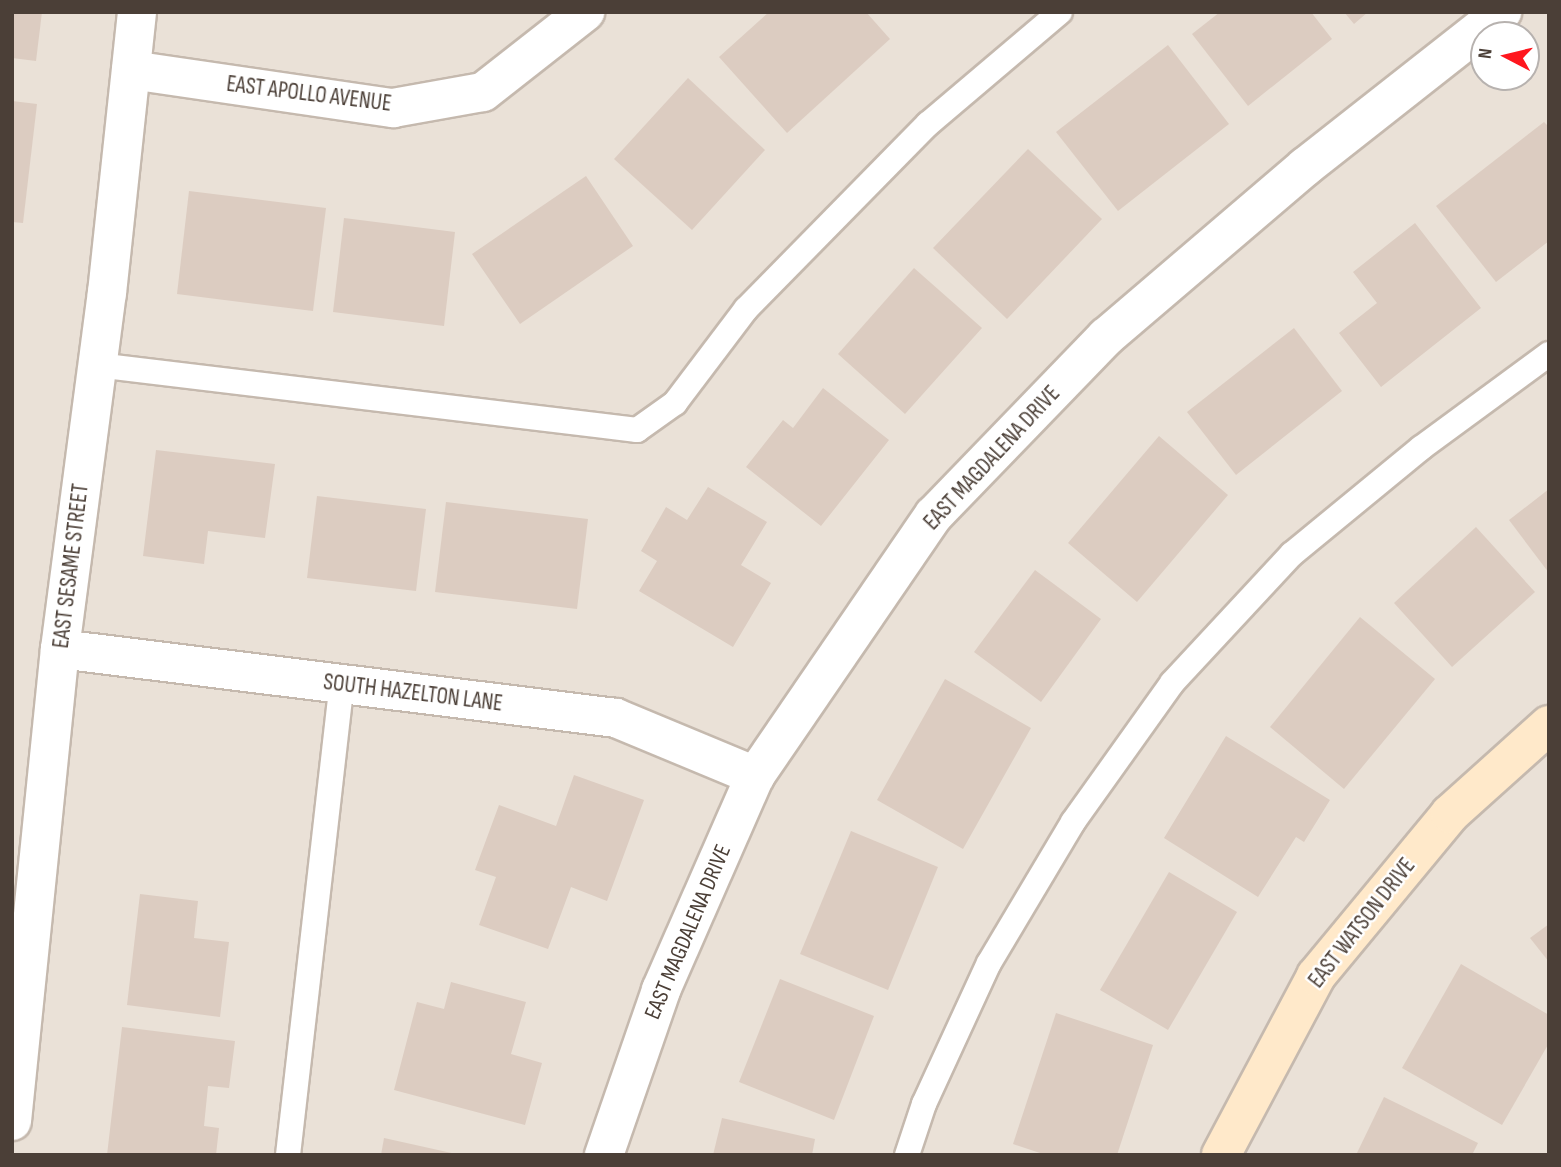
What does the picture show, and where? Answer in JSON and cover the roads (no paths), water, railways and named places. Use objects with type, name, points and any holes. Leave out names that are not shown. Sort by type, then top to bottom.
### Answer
[{"type":"street","name":"EAST SESAME STREET","points":[[12,1121],[60,649],[97,365],[137,12]]},
{"type":"street","name":"EAST APOLLO AVENUE","points":[[131,70],[393,108],[484,92],[585,12]]},
{"type":"street","name":"EAST MAGDALENA DRIVE","points":[[604,1155],[661,990],[755,776],[934,515],[1106,337],[1305,167],[1502,12]]},
{"type":"street","name":"SOUTH HAZELTON LANE","points":[[60,649],[616,718],[755,776]]},
{"type":"street","name":"EAST WATSON DRIVE","points":[[1221,1155],[1316,976],[1450,814],[1549,725]]},
{"type":"lane","points":[[97,365],[637,430],[675,403],[746,309],[928,124],[1060,12]]},
{"type":"lane","points":[[907,1155],[924,1104],[989,963],[1073,822],[1172,682],[1293,554],[1420,448],[1549,354]]},
{"type":"lane","points":[[288,1155],[342,684]]}]
